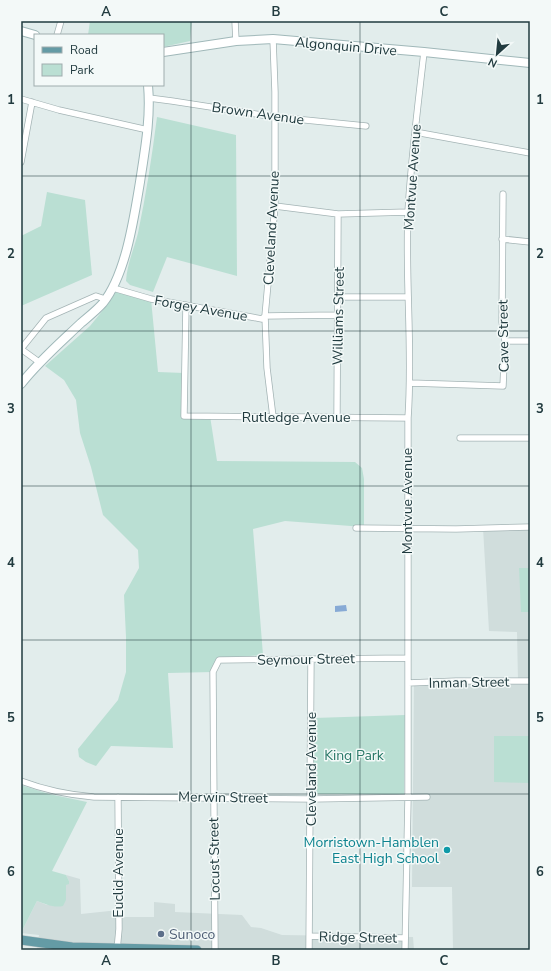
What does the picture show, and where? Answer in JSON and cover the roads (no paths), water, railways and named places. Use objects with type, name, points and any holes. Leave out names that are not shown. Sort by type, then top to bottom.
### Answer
[{"type":"main road","points":[[21,940],[72,947],[197,950]]},
{"type":"street","points":[[57,34],[61,21]]},
{"type":"street","points":[[235,21],[236,41]]},
{"type":"street","points":[[21,32],[34,35]]},
{"type":"street","name":"Algonquin Drive","points":[[164,52],[236,41],[273,39],[530,63]]},
{"type":"street","name":"Cleveland Avenue","points":[[273,39],[275,206],[266,316],[267,368],[273,417]]},
{"type":"street","name":"Montvue Avenue","points":[[406,950],[408,798],[407,529],[408,418],[410,383],[408,212],[424,52]]},
{"type":"street","points":[[21,384],[39,362],[103,303],[113,288],[128,246],[148,130],[148,86]]},
{"type":"street","name":"Brown Avenue","points":[[149,98],[274,117],[366,126]]},
{"type":"street","points":[[21,99],[59,110],[148,130]]},
{"type":"street","points":[[21,162],[32,102]]},
{"type":"street","points":[[415,132],[530,153]]},
{"type":"street","name":"Cave Street","points":[[410,383],[503,386],[505,341],[502,322],[503,194]]},
{"type":"street","points":[[275,206],[338,214],[408,212]]},
{"type":"street","name":"Williams Street","points":[[337,417],[337,315],[339,297],[338,214]]},
{"type":"street","points":[[502,240],[530,242]]},
{"type":"street","name":"Forgey Avenue","points":[[113,288],[151,299],[262,319],[266,316],[337,315]]},
{"type":"street","points":[[39,362],[21,349],[46,318],[96,296],[105,299]]},
{"type":"street","points":[[339,297],[408,297]]},
{"type":"street","name":"Rutledge Avenue","points":[[186,305],[184,416],[408,418]]},
{"type":"street","points":[[505,341],[530,341]]},
{"type":"street","points":[[460,438],[530,438]]},
{"type":"street","points":[[356,528],[407,529],[530,527]]},
{"type":"street","name":"Seymour Street","points":[[213,672],[219,660],[407,658]]},
{"type":"street","name":"Cleveland Avenue","points":[[309,950],[311,659]]},
{"type":"street","name":"Locust Street","points":[[213,672],[215,950]]},
{"type":"street","name":"Inman Street","points":[[408,683],[456,681],[530,681]]},
{"type":"street","name":"Merwin Street","points":[[21,782],[51,791],[81,796],[311,799],[427,797]]},
{"type":"street","name":"Euclid Avenue","points":[[117,949],[119,923],[118,797]]},
{"type":"street","name":"Ridge Street","points":[[310,936],[405,938]]},
{"type":"water","points":[[346,605],[347,611],[335,612],[335,606]]},
{"type":"place","name":"Morristown-Hamblen East High School","points":[[447,850]]},
{"type":"place","name":"Sunoco","points":[[161,934]]},
{"type":"park label","name":"King Park","points":[[354,755]]}]
